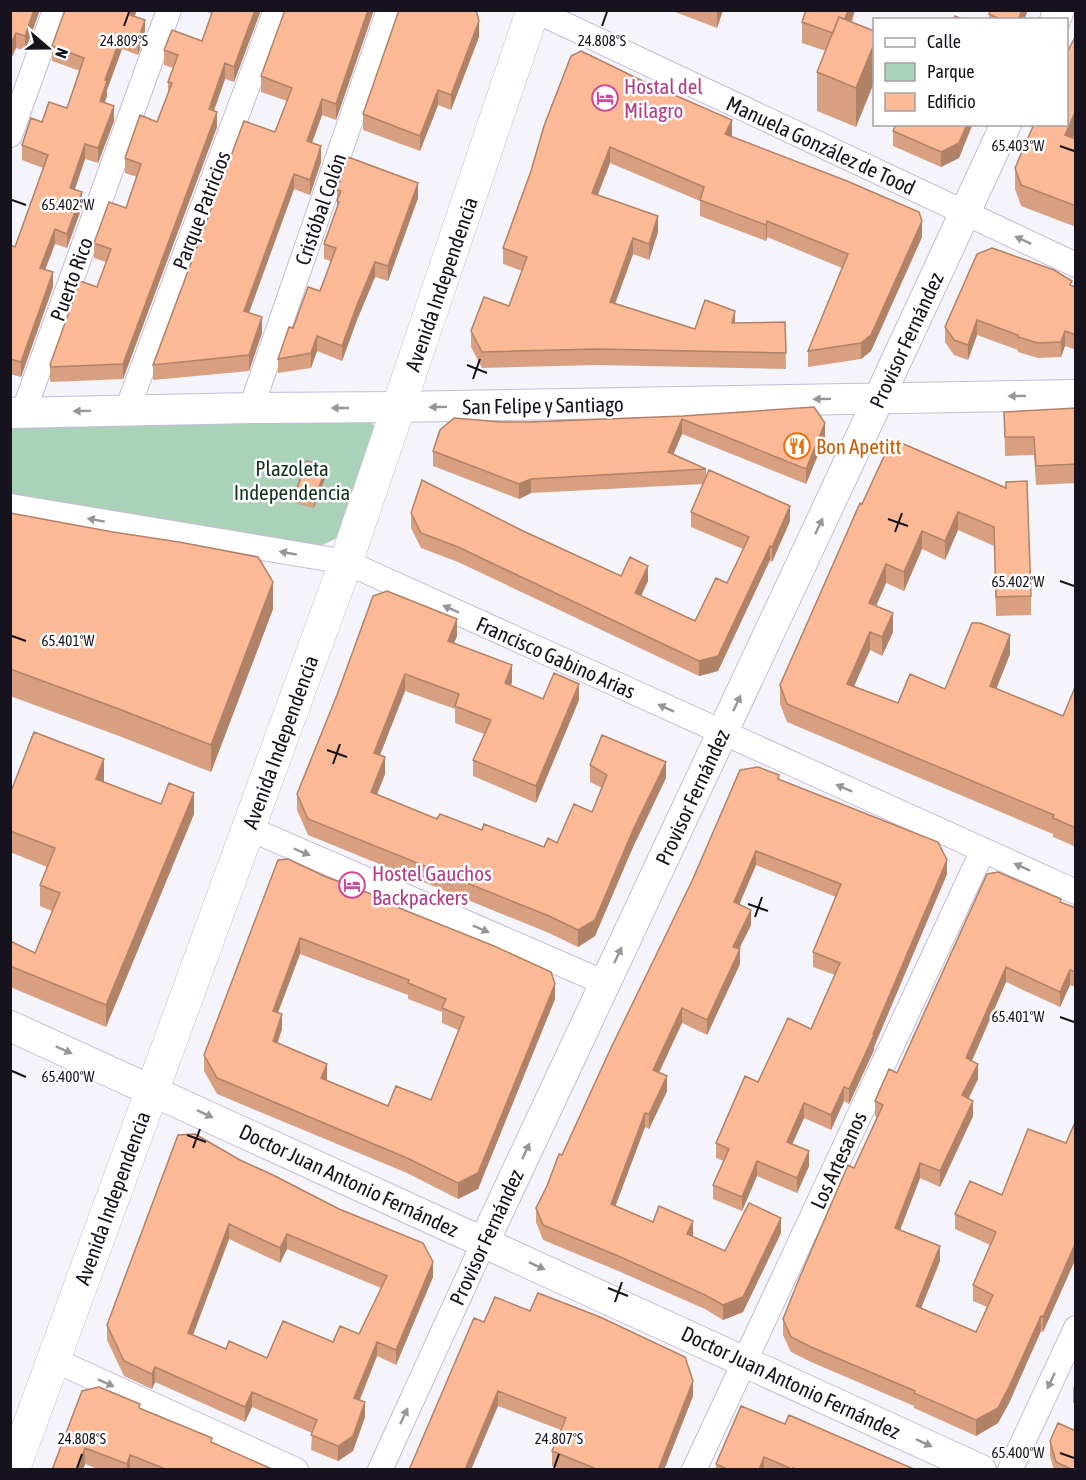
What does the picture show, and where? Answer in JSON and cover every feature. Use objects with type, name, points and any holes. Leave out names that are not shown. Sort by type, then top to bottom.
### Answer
[{"type":"main road","name":"Avenida Independencia","points":[[13,1470],[346,562],[534,10]]},
{"type":"street","points":[[10,135],[55,10]]},
{"type":"street","name":"Puerto Rico","points":[[17,413],[169,10]]},
{"type":"street","name":"Parque Patricios","points":[[127,410],[276,10]]},
{"type":"street","name":"Cristóbal Colón","points":[[251,408],[389,10]]},
{"type":"street","name":"Manuela González de Tood","points":[[534,10],[1076,265]]},
{"type":"street","name":"Provisor Fernández","points":[[380,1470],[484,1242],[1005,126]]},
{"type":"street","name":"San Felipe y Santiago","points":[[17,413],[1076,395]]},
{"type":"street","name":"Francisco Gabino Arias","points":[[10,506],[346,562],[1076,891]]},
{"type":"street","points":[[248,828],[605,982]]},
{"type":"street","name":"Los Artesanos","points":[[694,1470],[983,850]]},
{"type":"street","name":"Doctor Juan Antonio Fernández","points":[[10,1026],[981,1470]]},
{"type":"street","points":[[1010,1470],[1076,1328]]},
{"type":"street","points":[[52,1359],[296,1470]]},
{"type":"green space","name":"Plazoleta Independencia","points":[[365,416],[379,431],[339,537],[316,548],[11,497],[10,423]]},
{"type":"building","points":[[10,10],[34,10],[25,36],[16,33],[10,46]]},
{"type":"building","points":[[65,10],[131,10],[130,15],[145,20],[138,40],[122,34],[105,80],[107,81],[100,101],[114,106],[98,148],[85,144],[70,188],[82,192],[67,234],[55,229],[40,268],[53,272],[21,362],[10,359],[10,245],[15,247],[48,155],[22,145],[31,118],[42,122],[49,102],[67,108],[84,58],[52,46]]},
{"type":"building","points":[[213,10],[255,10],[234,67],[225,63],[209,109],[217,112],[123,364],[51,367],[80,281],[97,287],[111,249],[94,243],[109,202],[126,208],[141,164],[125,158],[140,115],[157,122],[172,83],[168,82],[178,55],[164,50],[172,30],[202,41]]},
{"type":"building","points":[[285,10],[368,10],[336,104],[322,99],[307,141],[321,146],[310,180],[294,174],[244,311],[262,317],[249,355],[153,365],[244,121],[275,132],[292,88],[261,76]]},
{"type":"building","points":[[399,10],[476,10],[479,21],[451,95],[438,90],[420,136],[363,114]]},
{"type":"building","points":[[806,10],[848,10],[845,19],[839,17],[833,33],[802,22]]},
{"type":"building","points":[[991,10],[1022,10],[1019,18],[998,18],[989,14]]},
{"type":"building","points":[[839,17],[873,31],[873,46],[856,88],[817,72]]},
{"type":"building","points":[[1076,35],[1076,110],[1065,135],[1076,139],[1076,206],[1021,185],[1015,168],[1033,126],[1068,126],[1068,51]]},
{"type":"building","points":[[581,51],[732,120],[725,134],[847,181],[919,212],[922,221],[871,335],[861,343],[808,351],[848,254],[767,221],[766,225],[700,200],[704,187],[610,147],[592,193],[658,216],[649,244],[633,238],[610,302],[695,329],[705,300],[735,311],[732,323],[785,322],[786,353],[598,349],[482,352],[471,331],[484,297],[509,306],[527,257],[503,248],[531,171],[544,126],[571,56]]},
{"type":"building","points":[[895,126],[966,126],[959,143],[941,152],[893,131]]},
{"type":"building","points":[[348,157],[418,183],[388,266],[375,262],[342,346],[317,336],[311,353],[278,359],[289,327],[293,328],[308,287],[320,291],[336,248],[324,244],[339,202],[337,201],[341,191],[337,190]]},
{"type":"building","points":[[992,248],[1054,270],[1072,281],[1070,285],[1076,287],[1076,335],[1065,331],[1061,342],[1038,343],[977,320],[968,345],[954,340],[945,327],[977,254]]},
{"type":"building","points":[[814,407],[825,423],[806,469],[682,419],[668,452],[706,469],[531,479],[519,484],[433,451],[440,430],[454,418],[529,422],[683,416]]},
{"type":"building","points":[[1076,408],[1076,464],[1036,466],[1034,437],[1005,437],[1004,412]]},
{"type":"building","points":[[892,439],[1006,488],[1006,482],[1027,481],[1031,596],[996,597],[994,527],[958,512],[945,541],[922,531],[904,572],[886,564],[869,603],[893,613],[882,637],[870,632],[847,684],[898,703],[910,674],[945,689],[972,623],[980,623],[1010,635],[990,686],[1063,716],[1076,685],[1076,828],[1053,818],[1054,815],[787,704],[780,685],[860,503],[862,504]]},
{"type":"building","points":[[307,461],[327,466],[314,500],[294,496]]},
{"type":"building","points":[[709,470],[790,506],[718,656],[699,661],[458,547],[421,533],[411,513],[422,480],[521,530],[621,576],[630,557],[648,566],[635,593],[695,621],[716,578],[727,583],[749,537],[691,512]]},
{"type":"building","points":[[10,513],[258,557],[273,582],[211,745],[10,669]]},
{"type":"building","points":[[387,591],[457,619],[448,641],[512,665],[505,683],[543,699],[554,673],[579,684],[536,786],[473,760],[491,720],[455,706],[459,694],[405,674],[374,753],[385,757],[371,792],[437,819],[440,814],[482,830],[484,824],[544,847],[548,838],[557,843],[574,804],[592,812],[607,775],[590,765],[602,735],[666,762],[633,830],[595,920],[578,930],[549,916],[308,819],[297,794],[337,695],[373,596]]},
{"type":"building","points":[[34,732],[104,759],[96,779],[161,804],[169,783],[194,793],[106,1005],[10,966],[10,941],[35,953],[60,893],[40,885],[55,848],[10,831],[10,794]]},
{"type":"building","points":[[758,767],[779,775],[778,779],[938,842],[947,860],[849,1089],[844,1087],[831,1115],[804,1103],[787,1142],[809,1151],[797,1178],[757,1161],[742,1197],[713,1185],[729,1149],[716,1143],[745,1076],[758,1082],[788,1018],[811,1029],[840,963],[813,952],[841,884],[756,851],[734,902],[751,910],[733,947],[740,949],[707,1020],[682,1008],[653,1070],[667,1076],[649,1114],[645,1113],[611,1204],[653,1222],[659,1206],[693,1221],[687,1234],[725,1251],[749,1203],[781,1218],[743,1297],[723,1305],[616,1255],[543,1225],[536,1208],[559,1154],[562,1155],[692,881],[740,770]]},
{"type":"building","points":[[288,859],[324,876],[400,905],[399,908],[494,946],[551,972],[555,984],[478,1173],[458,1183],[407,1158],[217,1078],[204,1055],[278,860]],"holes":[[[300,938],[409,980],[408,983],[446,999],[442,1008],[464,1017],[431,1100],[396,1086],[388,1106],[321,1078],[327,1064],[273,1041],[282,1014],[273,1011]]]},
{"type":"building","points":[[998,872],[1061,899],[1060,902],[1076,908],[1076,972],[1070,970],[1060,992],[1006,967],[966,1058],[978,1064],[962,1095],[973,1101],[940,1171],[920,1163],[895,1228],[940,1246],[916,1306],[976,1332],[993,1295],[973,1285],[996,1232],[955,1214],[970,1181],[1002,1195],[1028,1129],[1066,1143],[1076,1120],[1076,1242],[1043,1317],[1041,1316],[998,1408],[976,1420],[791,1337],[783,1319],[848,1165],[854,1168],[883,1105],[875,1101],[889,1069],[897,1073],[987,874]]},
{"type":"building","points":[[195,1134],[240,1160],[339,1209],[423,1243],[433,1262],[396,1350],[377,1342],[354,1398],[365,1402],[353,1436],[338,1446],[311,1435],[317,1420],[252,1392],[245,1407],[155,1367],[152,1374],[124,1361],[107,1325],[178,1135]],"holes":[[[229,1224],[280,1248],[287,1234],[387,1276],[359,1334],[340,1326],[333,1342],[283,1321],[267,1358],[229,1341],[226,1349],[188,1333]]]},
{"type":"building","points":[[538,1293],[600,1317],[685,1357],[693,1381],[658,1470],[599,1470],[552,1451],[566,1418],[498,1391],[466,1467],[473,1470],[409,1470],[474,1318],[484,1322],[495,1297],[530,1311]]},
{"type":"building","points":[[99,1387],[140,1404],[139,1408],[212,1438],[211,1442],[274,1470],[168,1470],[130,1455],[127,1464],[85,1448],[77,1470],[52,1470],[82,1391]]},
{"type":"building","points":[[741,1406],[785,1424],[789,1415],[916,1470],[797,1470],[764,1457],[759,1470],[729,1470],[716,1464]]},
{"type":"building","points":[[1058,1423],[1076,1431],[1076,1470],[1056,1462],[1050,1441]]},
{"type":"place","name":"Hostal del Milagro","points":[[605,98]]},
{"type":"place","name":"Bon Apetitt","points":[[797,446]]},
{"type":"place","name":"Hostel Gauchos Backpackers","points":[[352,885]]}]
